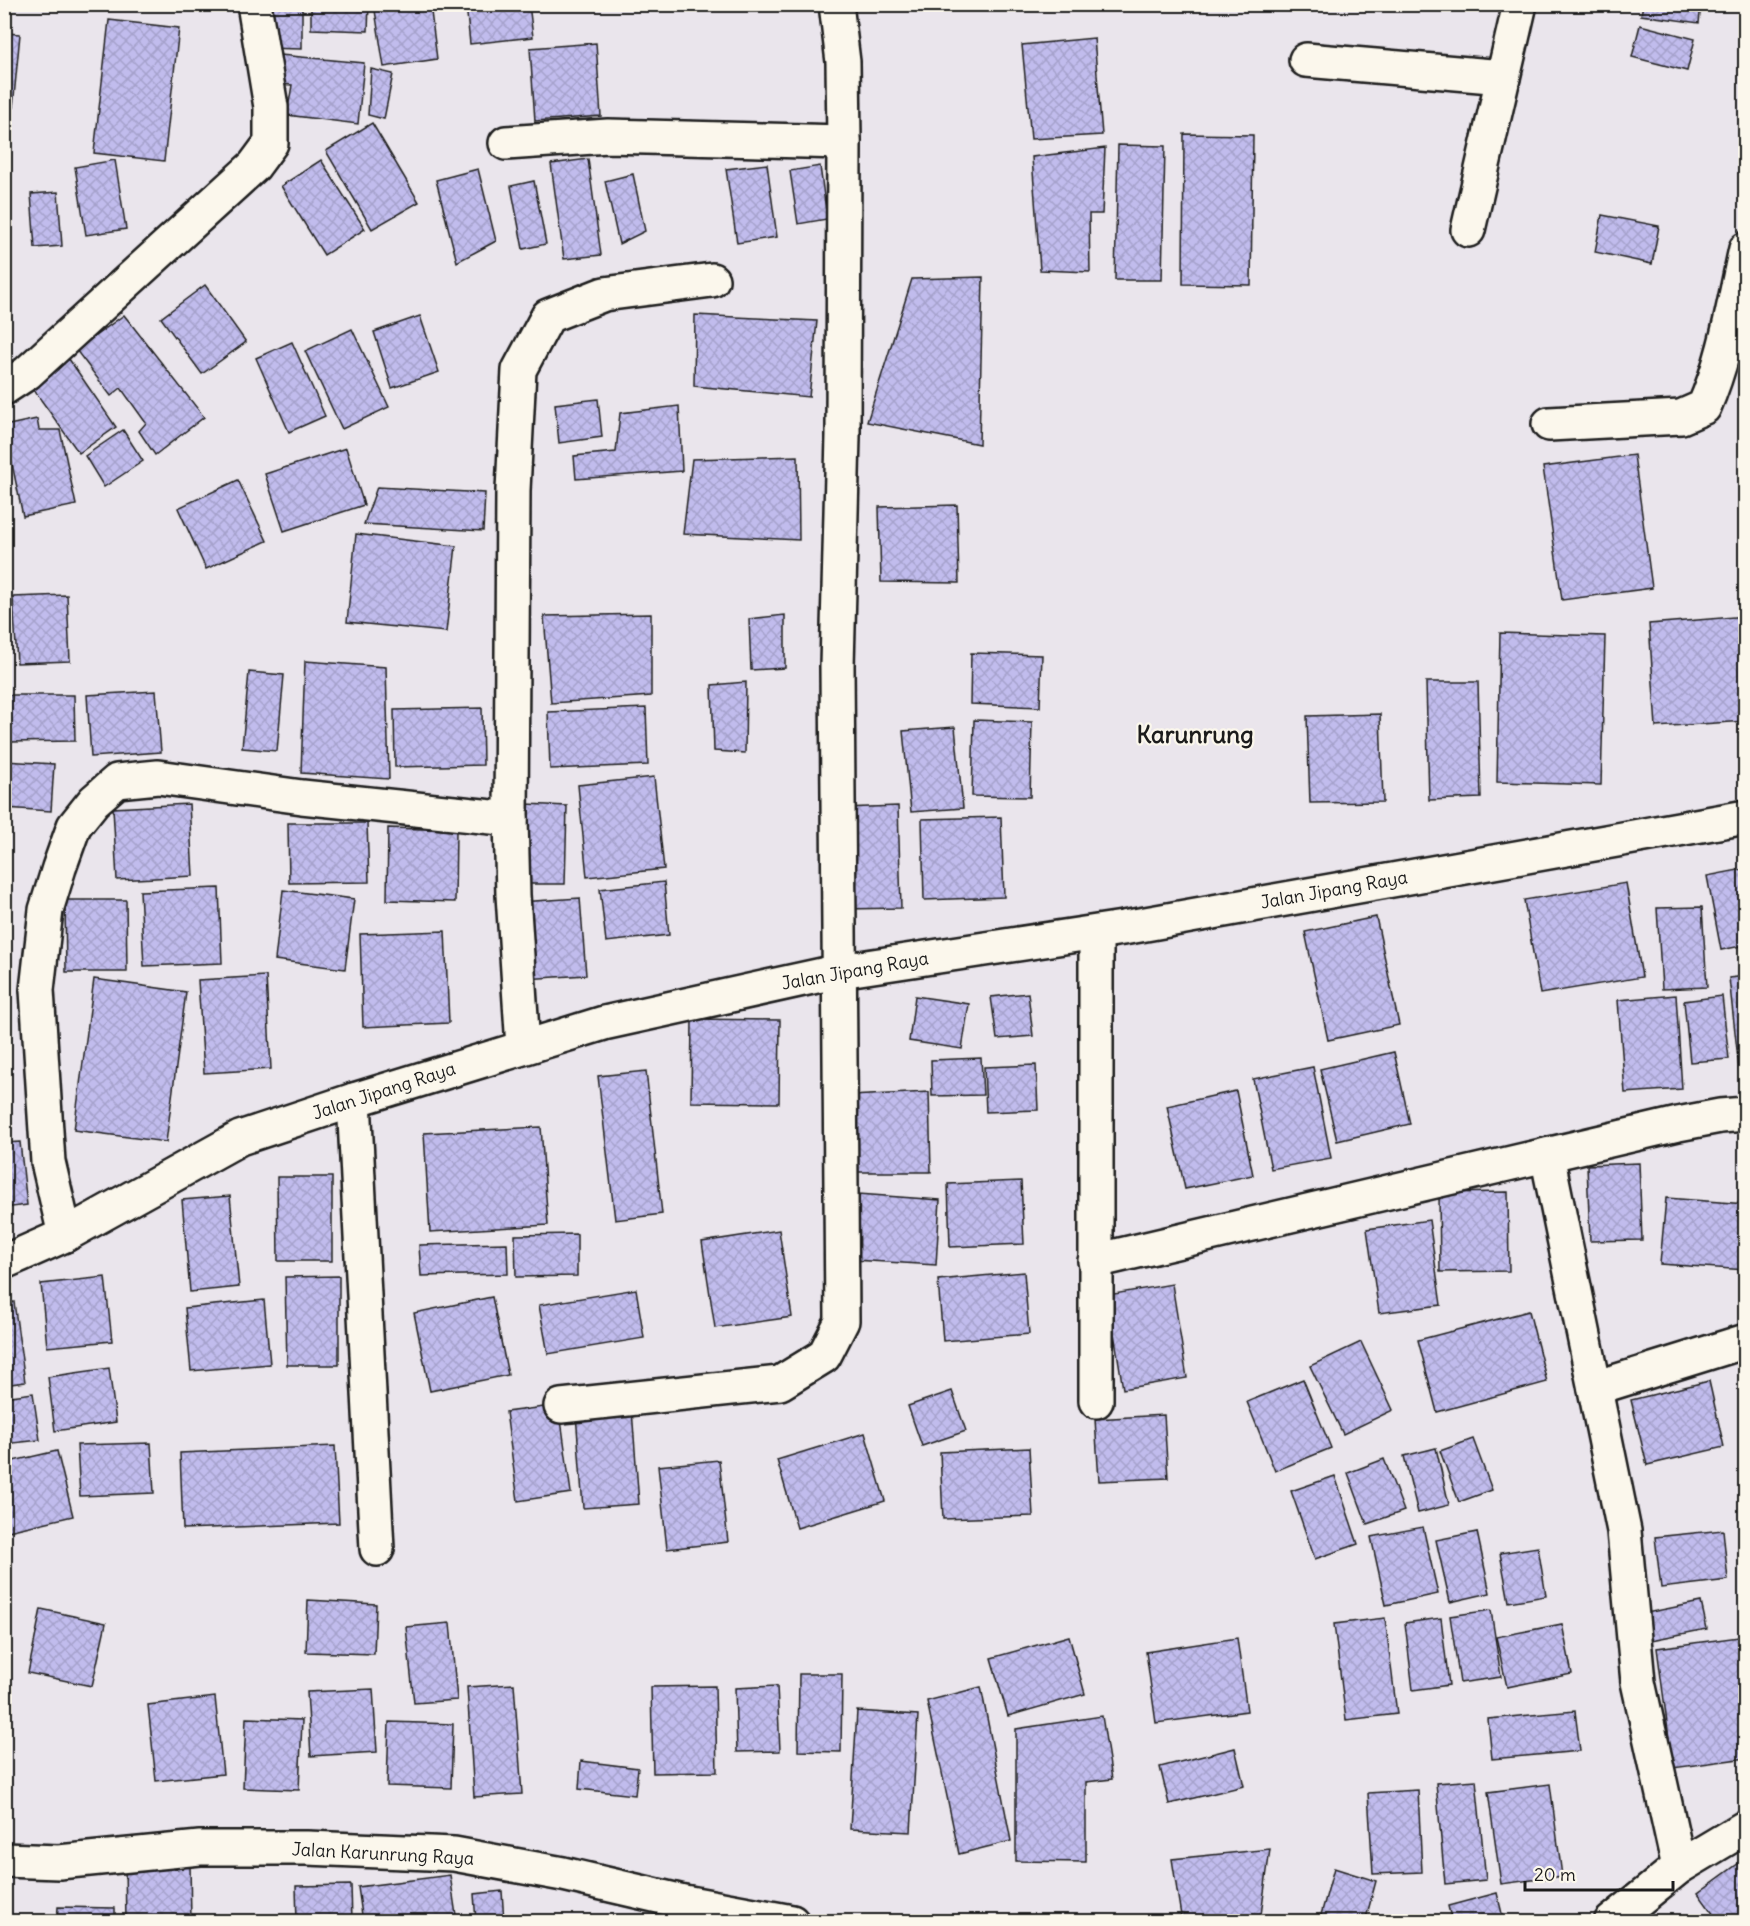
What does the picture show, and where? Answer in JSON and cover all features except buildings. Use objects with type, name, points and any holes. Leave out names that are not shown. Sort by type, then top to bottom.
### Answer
[{"type":"street","points":[[4,388],[27,373],[254,166],[271,143],[271,107],[254,4]]},
{"type":"street","points":[[561,1406],[780,1383],[824,1356],[843,1321],[837,666],[843,436],[844,142],[843,62],[836,4]]},
{"type":"street","points":[[1468,230],[1520,4]]},
{"type":"street","points":[[1306,60],[1503,77]]},
{"type":"street","points":[[506,142],[608,136],[844,142]]},
{"type":"street","points":[[1549,424],[1681,417],[1704,407],[1716,381],[1746,249]]},
{"type":"street","points":[[523,1047],[513,895],[512,819],[513,490],[519,369],[548,316],[604,294],[712,280]]},
{"type":"street","points":[[65,1235],[48,1162],[37,990],[46,910],[74,826],[94,801],[117,781],[158,777],[302,797],[512,819]]},
{"type":"street","name":"Jalan Jipang Raya","points":[[4,1262],[65,1235],[240,1138],[354,1100],[604,1023],[840,971],[1096,933],[1746,817]]},
{"type":"street","points":[[1096,933],[1096,1401]]},
{"type":"street","points":[[354,1100],[377,1549]]},
{"type":"street","points":[[1095,1261],[1688,1122],[1746,1114]]},
{"type":"street","points":[[1547,1155],[1624,1531],[1638,1682],[1678,1867]]},
{"type":"street","points":[[1595,1388],[1746,1341]]},
{"type":"street","points":[[1611,1922],[1678,1867],[1746,1827]]},
{"type":"street","name":"Jalan Karunrung Raya","points":[[4,1860],[59,1862],[200,1848],[307,1848],[454,1854],[563,1874],[684,1902],[792,1922]]},
{"type":"district","name":"Karunrung","points":[[1195,735]]}]
